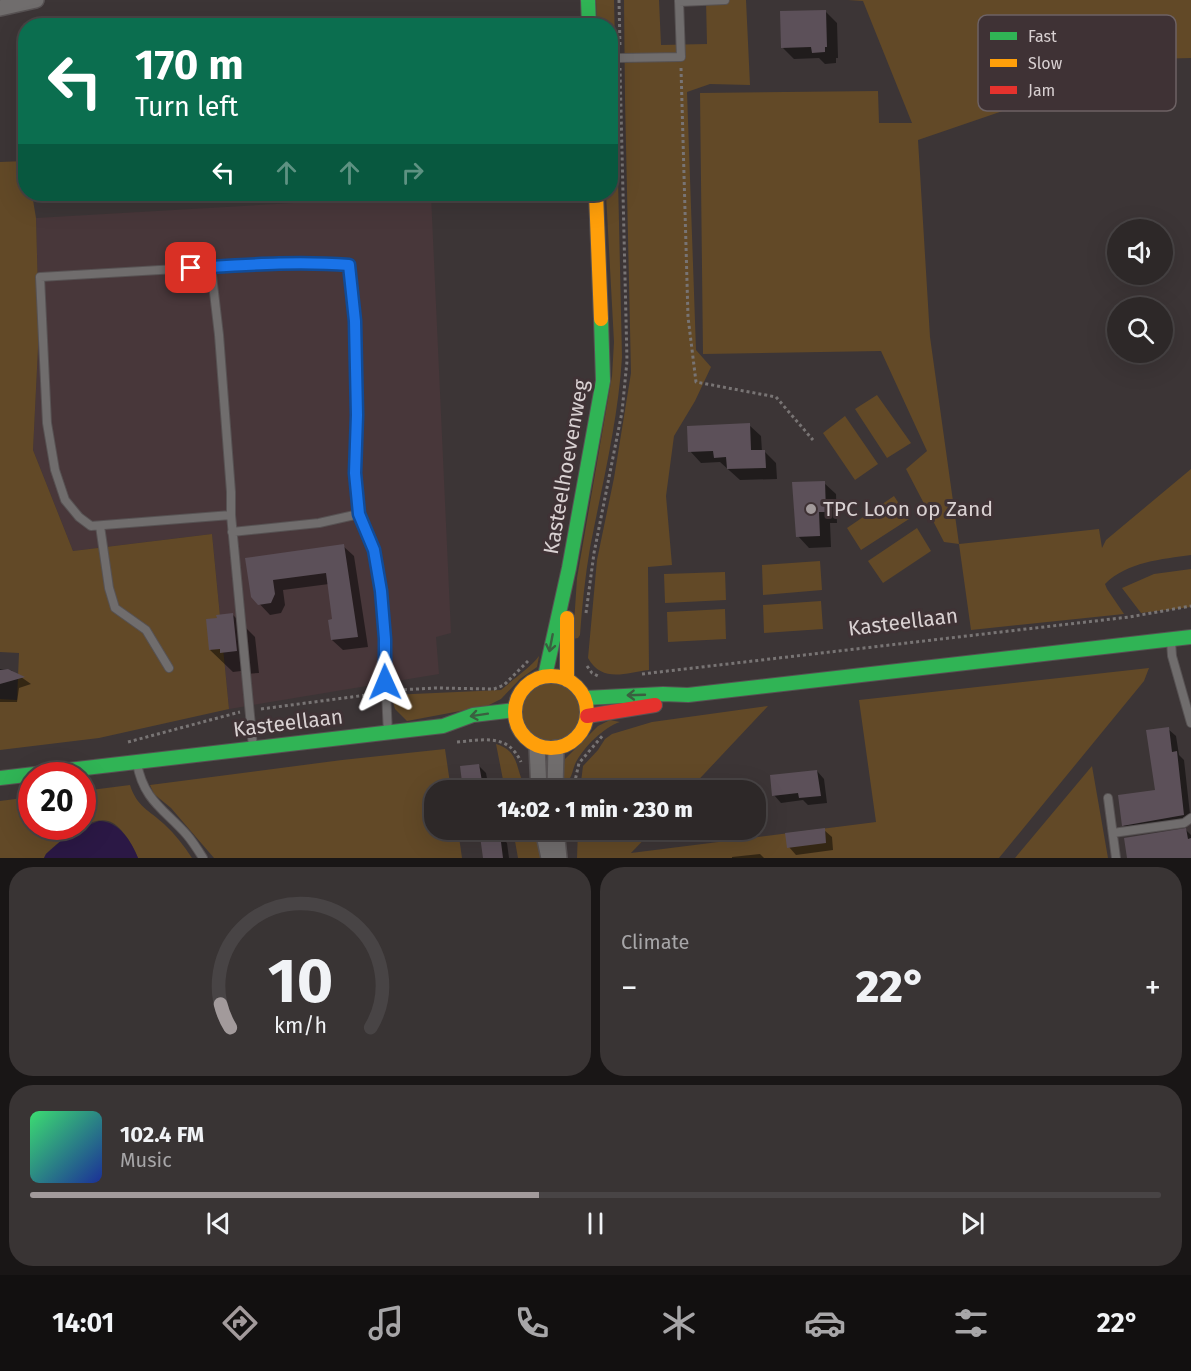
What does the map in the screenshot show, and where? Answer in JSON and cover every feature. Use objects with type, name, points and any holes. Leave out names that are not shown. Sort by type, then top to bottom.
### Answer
[{"type":"street","points":[[0,8],[36,0]]},
{"type":"street","points":[[588,0],[589,18]]},
{"type":"street","name":"Kasteelhoevenweg","points":[[545,676],[569,568],[603,381],[596,201]]},
{"type":"street","name":"Kasteelhoevenweg","points":[[567,680],[569,568]]},
{"type":"street","points":[[587,717],[624,711],[688,695],[1191,637]]},
{"type":"street","points":[[545,676],[567,680],[580,690],[585,698],[587,717],[579,735],[569,744],[556,748],[537,746],[525,737],[513,720],[516,702],[524,688],[545,676]]},
{"type":"street","points":[[585,698],[688,695]]},
{"type":"street","name":"Kasteellaan","points":[[443,726],[473,715],[513,720]]},
{"type":"street","name":"Kasteellaan","points":[[0,778],[443,726],[476,729]]},
{"type":"street","points":[[537,746],[539,780]]},
{"type":"street","points":[[555,780],[556,748]]},
{"type":"street","points":[[545,840],[549,858]]},
{"type":"street","points":[[557,840],[558,858]]},
{"type":"lane","points":[[620,58],[681,57],[679,1],[725,0]]},
{"type":"lane","points":[[231,516],[91,526],[65,500],[55,470],[47,423],[40,277],[270,263],[315,262],[349,265],[355,321],[357,415],[355,473],[359,514],[374,550],[381,591],[388,732]]},
{"type":"lane","points":[[211,267],[221,358],[232,532],[253,748]]},
{"type":"lane","points":[[232,532],[319,523],[359,514]]},
{"type":"lane","points":[[100,526],[109,588],[115,608],[146,630],[169,668]]},
{"type":"lane","points":[[1170,640],[1172,656],[1191,723]]},
{"type":"lane","points":[[137,762],[139,777],[147,794],[187,835],[203,858]]},
{"type":"lane","points":[[1108,798],[1116,858]]},
{"type":"lane","points":[[1113,833],[1184,823],[1191,819]]},
{"type":"path","points":[[619,0],[620,58]]},
{"type":"path","points":[[681,57],[688,317],[696,381],[776,397],[813,440]]},
{"type":"path","name":"Kasteellaan","points":[[639,675],[1118,618],[1191,606]]},
{"type":"path","points":[[119,744],[250,710],[385,692],[436,688],[500,688],[531,659]]},
{"type":"path","points":[[584,663],[592,673],[601,678]]},
{"type":"path","points":[[576,780],[579,763],[608,730]]},
{"type":"path","points":[[452,743],[497,740],[515,750],[522,767]]},
{"type":"shaded area","points":[[596,0],[614,0],[614,18],[597,18]]},
{"type":"shaded area","points":[[624,0],[659,0],[661,45],[707,44],[706,0],[746,0],[750,85],[710,84],[687,92],[696,350],[711,367],[695,401],[674,436],[666,496],[672,565],[648,567],[649,670],[607,674],[594,666],[588,658],[597,560],[614,478],[631,373]]},
{"type":"shaded area","points":[[848,0],[1191,0],[1191,58],[1176,58],[1176,15],[978,15],[978,111],[1002,111],[918,140],[930,337],[959,544],[944,542],[906,469],[927,451],[881,351],[703,354],[700,93],[878,91],[879,123],[912,123],[863,1]]},
{"type":"shaded area","points":[[18,161],[18,201],[33,201],[36,218],[39,328],[33,450],[73,551],[212,534],[229,709],[99,738],[0,750],[0,699],[17,700],[19,653],[0,652],[0,162]]},
{"type":"shaded area","points":[[618,178],[622,357],[620,381],[588,559],[580,635],[573,639],[577,578],[612,376],[614,342],[606,201],[618,201]]},
{"type":"shaded area","points":[[328,201],[431,201],[451,633],[436,637],[439,674],[229,709],[212,534],[73,551],[33,450],[39,328],[36,218]]},
{"type":"shaded area","points":[[877,395],[911,443],[887,458],[855,409]]},
{"type":"shaded area","points":[[845,416],[878,464],[855,480],[823,433]]},
{"type":"shaded area","points":[[1191,469],[1191,555],[1134,566],[1105,584],[1124,614],[971,630],[959,544],[1099,529],[1102,548],[1106,540]]},
{"type":"shaded area","points":[[894,496],[909,519],[861,550],[847,528]]},
{"type":"shaded area","points":[[917,528],[931,551],[883,583],[868,561]]},
{"type":"shaded area","points":[[820,561],[822,590],[763,595],[762,565]]},
{"type":"shaded area","points":[[1191,569],[1191,607],[1141,613],[1122,588],[1154,574]]},
{"type":"shaded area","points":[[725,572],[726,600],[665,603],[664,574]]},
{"type":"shaded area","points":[[821,601],[823,629],[764,633],[763,605]]},
{"type":"shaded area","points":[[725,609],[726,639],[668,642],[667,612]]},
{"type":"shaded area","points":[[539,656],[537,667],[520,679],[501,699],[487,706],[407,721],[395,709],[391,695],[501,690]]},
{"type":"shaded area","points":[[1149,668],[1144,681],[999,858],[577,858],[578,840],[643,840],[631,853],[734,840],[766,840],[766,836],[876,822],[859,700]]},
{"type":"shaded area","points":[[550,682],[562,684],[572,691],[579,701],[581,713],[579,725],[572,735],[562,742],[550,744],[538,742],[528,735],[521,725],[519,713],[521,701],[528,691],[538,684]]},
{"type":"shaded area","points":[[768,706],[698,780],[581,780],[583,766],[605,739],[612,734],[652,722]]},
{"type":"shaded area","points":[[610,720],[620,722],[608,728],[589,744],[576,762],[569,780],[562,780],[565,759],[598,726]]},
{"type":"shaded area","points":[[496,744],[504,747],[513,756],[522,780],[503,780]]},
{"type":"shaded area","points":[[445,749],[450,780],[424,780],[424,840],[459,840],[462,858],[214,858],[171,808],[154,794],[150,785]]},
{"type":"shaded area","points":[[1092,766],[1108,858],[1015,858]]},
{"type":"shaded area","points":[[130,785],[144,808],[172,832],[192,858],[138,858],[118,826],[108,821],[96,821],[96,789]]},
{"type":"shaded area","points":[[18,799],[18,840],[62,840],[44,858],[0,858],[0,801]]},
{"type":"shaded area","points":[[96,822],[106,822],[118,828],[132,845],[138,858],[44,858],[62,840],[96,840]]},
{"type":"shaded area","points":[[515,840],[539,840],[542,858],[518,858]]},
{"type":"building","points":[[826,10],[827,47],[825,47],[825,52],[812,53],[811,47],[781,48],[780,11]]},
{"type":"building","points":[[750,423],[751,450],[765,450],[766,468],[727,469],[726,457],[714,458],[713,451],[688,452],[687,426]]},
{"type":"building","points":[[825,481],[826,512],[819,512],[820,536],[796,537],[792,482]]},
{"type":"building","points":[[344,544],[358,637],[331,640],[328,620],[332,619],[326,573],[273,580],[275,594],[271,603],[258,605],[251,597],[245,558]]},
{"type":"building","points":[[233,613],[237,651],[220,653],[220,649],[209,650],[206,619]]},
{"type":"building","points":[[8,669],[25,677],[0,684],[0,670]]},
{"type":"building","points":[[1169,727],[1172,752],[1177,751],[1184,815],[1122,826],[1118,795],[1155,790],[1146,730]]},
{"type":"building","points":[[479,764],[482,780],[462,780],[460,766]]},
{"type":"building","points":[[817,770],[821,796],[799,798],[798,793],[772,796],[770,775]]},
{"type":"building","points":[[825,828],[826,843],[787,848],[785,833]]},
{"type":"building","points":[[1186,828],[1188,839],[1191,838],[1191,858],[1127,858],[1124,838]]},
{"type":"building","points":[[481,840],[501,840],[503,858],[483,858]]},
{"type":"traffic: fast","points":[[588,0],[589,18]]},
{"type":"traffic: fast","points":[[545,676],[569,568],[603,381],[601,319]]},
{"type":"traffic: fast","points":[[585,698],[688,695],[1191,637]]},
{"type":"traffic: fast","points":[[0,778],[443,726],[473,715],[515,710]]},
{"type":"traffic: slow","points":[[596,201],[601,319]]},
{"type":"traffic: slow","points":[[567,618],[567,680]]},
{"type":"traffic: slow","points":[[551,676],[565,679],[577,686],[584,698],[587,712],[584,726],[577,738],[565,745],[551,748],[537,745],[525,738],[518,726],[515,712],[518,698],[525,686],[537,679],[551,676]]},
{"type":"traffic: jam","points":[[587,716],[655,705]]},
{"type":"place","name":"TPC Loon op Zand","points":[[811,509]]},
{"type":"route","points":[[191,268],[259,263],[315,262],[349,265],[355,321],[357,415],[355,473],[359,514],[374,550],[381,591],[385,639],[385,682]]}]
